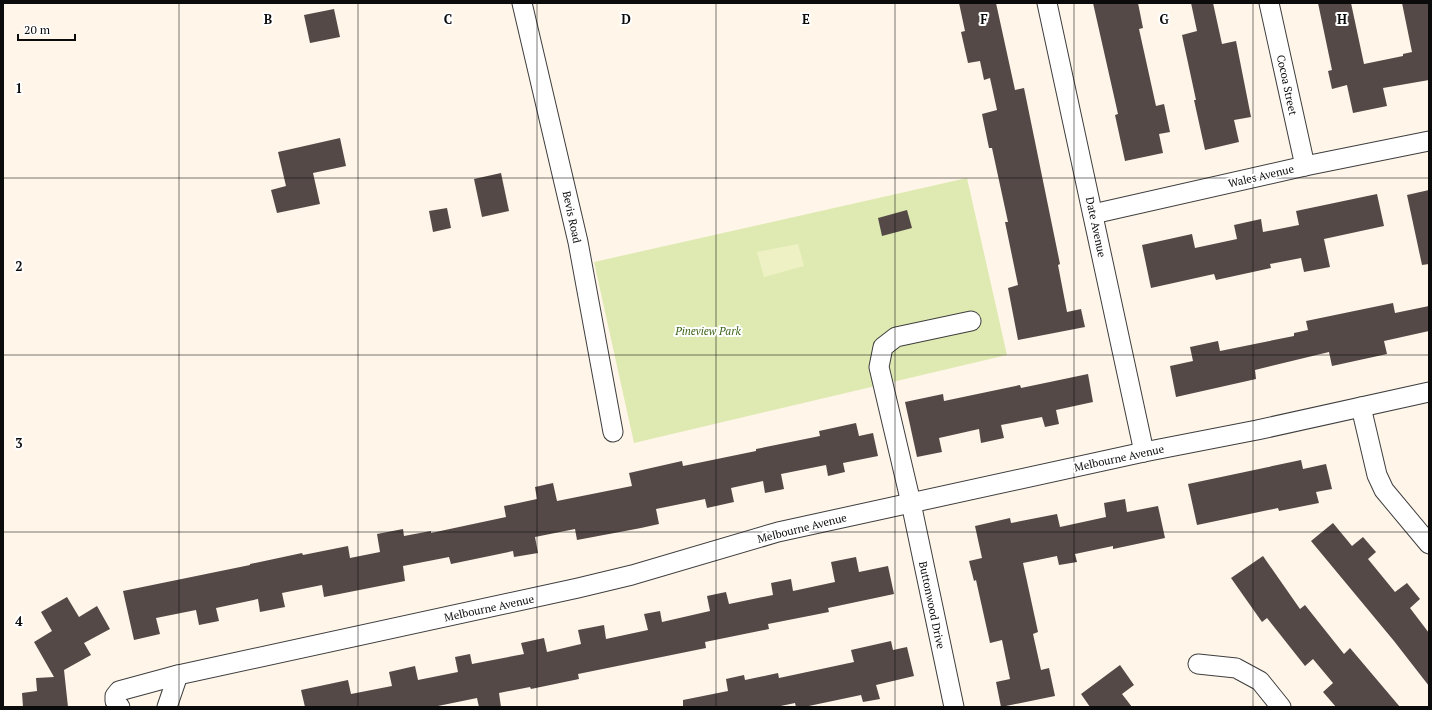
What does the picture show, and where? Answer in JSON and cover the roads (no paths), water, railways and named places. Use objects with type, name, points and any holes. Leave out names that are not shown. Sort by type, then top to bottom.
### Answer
[{"type":"street","name":"Bevis Road","points":[[522,3],[578,242],[613,432]]},
{"type":"street","name":"Date Avenue","points":[[1047,3],[1144,452]]},
{"type":"street","name":"Cocoa Street","points":[[1269,3],[1305,166]]},
{"type":"street","name":"Wales Avenue","points":[[1093,214],[1305,166],[1429,141]]},
{"type":"street","name":"Buttonwood Drive","points":[[954,707],[879,367],[883,347],[896,337],[971,321]]},
{"type":"street","name":"Melbourne Avenue","points":[[120,707],[115,701],[115,696],[119,691],[178,675],[578,588],[632,575],[778,532],[910,502],[1144,452],[1257,430],[1429,392]]},
{"type":"street","points":[[1361,407],[1377,475],[1384,490],[1429,544]]},
{"type":"street","points":[[1198,664],[1236,668],[1260,681],[1281,707]]},
{"type":"street","points":[[167,707],[178,675]]},
{"type":"park label","name":"Pineview Park","points":[[708,331]]}]
